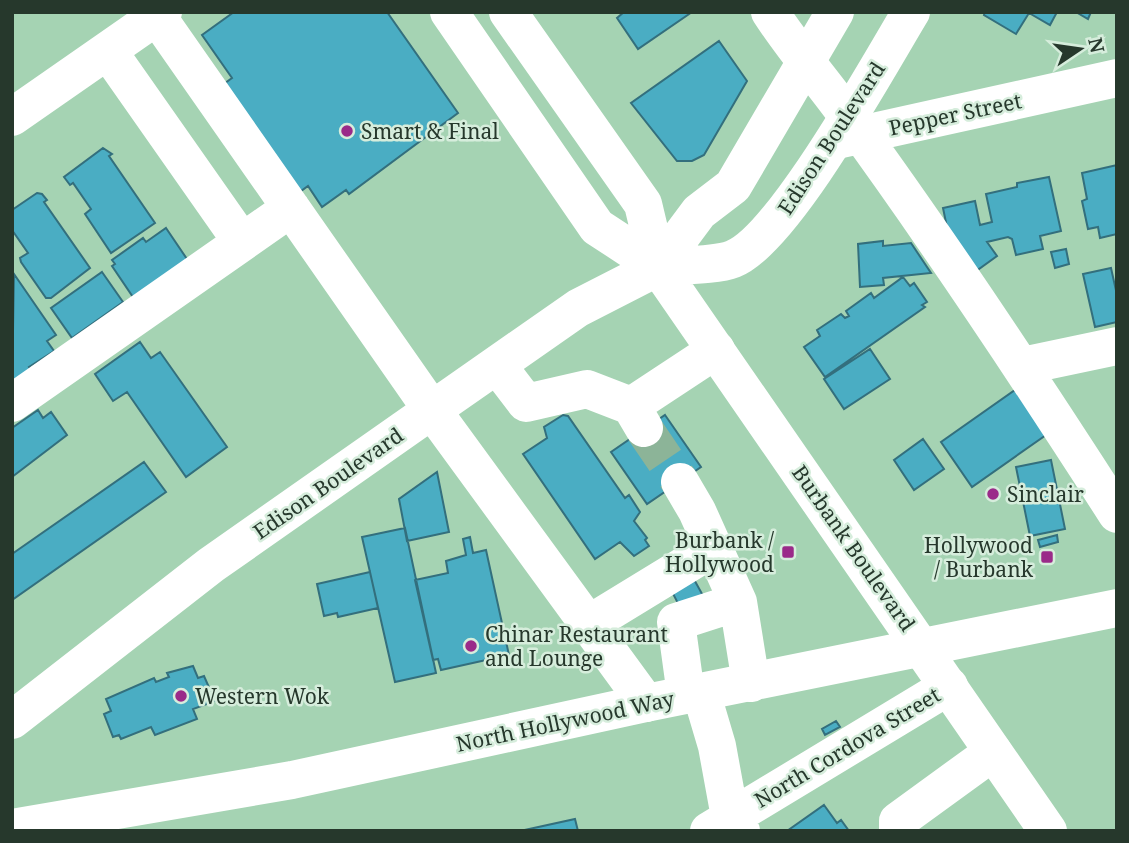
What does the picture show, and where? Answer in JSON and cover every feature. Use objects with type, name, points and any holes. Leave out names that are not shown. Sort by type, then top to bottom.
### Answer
[{"type":"main road","name":"Burbank Boulevard","points":[[449,12],[597,227],[659,267]]},
{"type":"main road","name":"Burbank Boulevard","points":[[508,12],[643,204],[659,267],[1048,831]]},
{"type":"main road","points":[[770,12],[848,131],[1022,366],[1117,514]]},
{"type":"main road","name":"Edison Boulevard","points":[[659,267],[699,212],[733,186],[835,12]]},
{"type":"main road","name":"Edison Boulevard","points":[[12,720],[211,565],[597,296],[659,267],[734,259],[767,233],[848,131],[911,12]]},
{"type":"main road","points":[[12,117],[158,14],[432,410],[646,703]]},
{"type":"main road","points":[[108,51],[242,242]]},
{"type":"main road","name":"Pepper Street","points":[[848,131],[1114,75]]},
{"type":"main road","points":[[12,403],[291,208]]},
{"type":"main road","points":[[1022,366],[1117,346]]},
{"type":"main road","points":[[497,365],[526,403],[587,389],[639,422],[716,350]]},
{"type":"main road","points":[[684,489],[715,547],[738,602],[751,683]]},
{"type":"main road","points":[[589,624],[715,547]]},
{"type":"main road","points":[[727,826],[717,746],[694,693],[676,622],[738,602]]},
{"type":"main road","name":"North Hollywood Way","points":[[12,828],[292,780],[646,703],[1117,608]]},
{"type":"main road","name":"North Cordova Street","points":[[727,826],[949,687]]},
{"type":"main road","points":[[898,831],[898,821],[993,752]]},
{"type":"building","points":[[234,12],[387,12],[458,113],[349,194],[346,190],[322,207],[308,186],[297,194],[221,86],[232,78],[202,35]]},
{"type":"building","points":[[624,12],[692,12],[638,49],[617,18]]},
{"type":"building","points":[[985,12],[1057,12],[1050,25],[1029,13],[1016,34],[984,15]]},
{"type":"building","points":[[1076,12],[1091,12],[1088,19]]},
{"type":"building","points":[[719,41],[747,81],[704,155],[692,161],[677,161],[631,103]]},
{"type":"building","points":[[103,148],[112,154],[109,156],[155,223],[111,253],[85,214],[91,209],[73,183],[70,185],[64,177]]},
{"type":"building","points":[[1117,165],[1117,234],[1100,238],[1098,227],[1088,229],[1082,201],[1087,199],[1082,173]]},
{"type":"building","points":[[1049,177],[1061,231],[1040,236],[1043,249],[1016,255],[1012,239],[1008,237],[987,242],[997,256],[972,274],[950,242],[943,208],[975,201],[980,225],[992,222],[986,194],[1017,187],[1017,183]]},
{"type":"building","points":[[37,193],[47,200],[44,202],[90,268],[51,298],[46,298],[21,262],[20,258],[28,253],[12,230],[12,210]]},
{"type":"building","points":[[166,228],[189,262],[135,300],[112,266],[115,264],[112,260],[143,238],[146,242]]},
{"type":"building","points":[[883,241],[883,246],[911,243],[931,273],[883,278],[884,285],[860,287],[858,244]]},
{"type":"building","points":[[1066,249],[1069,264],[1055,268],[1051,252]]},
{"type":"building","points":[[1111,268],[1117,295],[1117,322],[1095,327],[1083,274]]},
{"type":"building","points":[[102,272],[123,302],[72,338],[51,308]]},
{"type":"building","points":[[14,274],[56,335],[47,341],[54,351],[29,367],[33,373],[12,387]]},
{"type":"building","points":[[903,277],[910,286],[914,283],[927,302],[922,305],[925,307],[825,377],[804,347],[820,336],[817,330],[841,314],[845,318],[849,316],[846,311],[871,293],[874,298]]},
{"type":"building","points":[[140,342],[151,358],[160,352],[227,447],[186,477],[127,392],[113,401],[95,374]]},
{"type":"building","points":[[870,349],[890,379],[844,409],[824,379]]},
{"type":"building","points":[[1015,390],[1046,435],[972,487],[941,442]]},
{"type":"building","points":[[38,410],[43,418],[51,412],[67,435],[12,477],[12,428]]},
{"type":"building","points":[[563,415],[568,416],[625,498],[629,495],[640,512],[634,521],[647,538],[645,540],[649,546],[634,556],[620,542],[595,559],[523,454],[547,438],[544,427]]},
{"type":"building","points":[[665,415],[701,467],[647,504],[611,452]]},
{"type":"building","points":[[923,439],[944,469],[914,490],[894,460]]},
{"type":"building","points":[[1051,460],[1065,529],[1030,536],[1016,467]]},
{"type":"building","points":[[144,462],[166,492],[12,600],[12,554]]},
{"type":"building","points":[[437,472],[449,532],[407,541],[399,499]]},
{"type":"building","points":[[405,528],[436,673],[395,682],[362,537]]},
{"type":"building","points":[[1057,535],[1058,542],[1040,547],[1038,540]]},
{"type":"building","points":[[470,537],[473,553],[486,550],[509,655],[441,670],[438,659],[433,660],[415,580],[448,573],[446,561],[466,555],[463,539]]},
{"type":"building","points":[[370,572],[378,608],[338,617],[337,613],[324,616],[317,584]]},
{"type":"building","points":[[691,574],[706,601],[683,613],[669,586]]},
{"type":"building","points":[[193,666],[198,678],[204,676],[215,701],[193,709],[197,719],[155,735],[151,727],[121,739],[119,735],[113,737],[104,714],[111,711],[106,699],[154,678],[156,682],[169,677],[167,673]]},
{"type":"building","points":[[836,721],[840,727],[825,735],[822,729]]},
{"type":"building","points":[[824,805],[837,823],[841,820],[849,831],[787,831]]},
{"type":"building","points":[[575,819],[578,831],[520,831]]},
{"type":"tunnel","points":[[644,429],[680,482]]},
{"type":"place","name":"Smart & Final","points":[[347,131]]},
{"type":"place","name":"Sinclair","points":[[993,494]]},
{"type":"place","name":"Burbank / Hollywood","points":[[788,552]]},
{"type":"place","name":"Hollywood / Burbank","points":[[1047,557]]},
{"type":"place","name":"Chinar Restaurant and Lounge","points":[[471,646]]},
{"type":"place","name":"Western Wok","points":[[181,696]]}]
